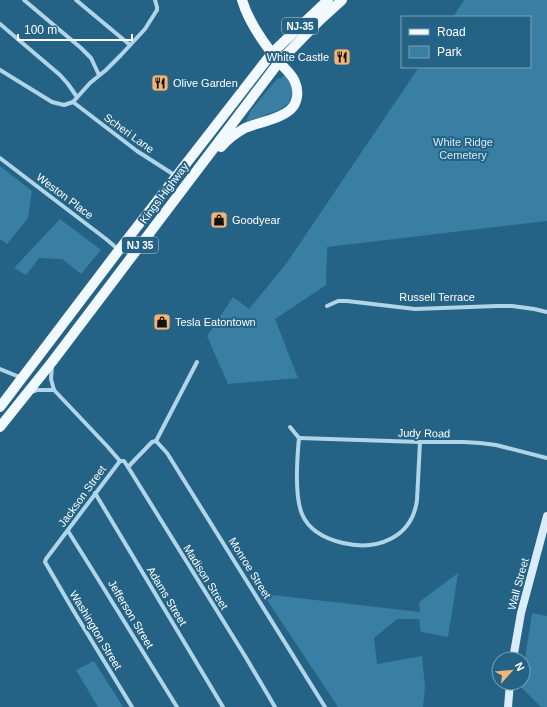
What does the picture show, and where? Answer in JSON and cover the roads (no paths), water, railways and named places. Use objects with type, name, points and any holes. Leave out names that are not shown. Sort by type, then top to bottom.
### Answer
[{"type":"main road","points":[[199,167],[231,137],[245,128],[278,116],[289,110],[294,106],[298,94],[295,81],[264,42],[253,25],[242,0]]},
{"type":"main road","name":"Kings Highway","points":[[0,407],[119,250],[272,53],[328,0]]},
{"type":"main road","name":"Kings Highway","points":[[0,427],[52,362],[279,62],[342,0]]},
{"type":"street","points":[[24,0],[91,58],[99,75]]},
{"type":"street","points":[[76,0],[130,45]]},
{"type":"street","points":[[0,70],[52,102],[64,105],[73,102],[90,83],[111,65],[144,29],[157,10],[155,0]]},
{"type":"street","points":[[0,24],[60,75],[77,97]]},
{"type":"street","name":"Scheri Lane","points":[[73,102],[137,151],[176,176]]},
{"type":"street","name":"Weston Place","points":[[0,158],[119,250]]},
{"type":"street","name":"Russell Terrace","points":[[327,306],[338,301],[347,300],[415,309],[512,306],[547,312]]},
{"type":"street","points":[[26,394],[37,390],[54,390],[51,379],[52,362]]},
{"type":"street","points":[[128,467],[152,442],[156,441],[197,362]]},
{"type":"street","points":[[0,369],[22,378]]},
{"type":"street","name":"Jackson Street","points":[[45,562],[120,461],[54,390]]},
{"type":"street","points":[[290,427],[299,438],[297,496],[298,504],[304,519],[311,528],[324,537],[336,542],[362,546],[376,544],[391,539],[404,529],[411,519],[416,508],[417,500],[420,442]]},
{"type":"street","name":"Judy Road","points":[[299,438],[464,442],[496,445],[547,458]]},
{"type":"street","name":"Monroe Street","points":[[156,441],[166,453],[325,707]]},
{"type":"street","name":"Madison Street","points":[[120,461],[124,461],[128,467],[275,707]]},
{"type":"street","name":"Adams Street","points":[[96,493],[223,707]]},
{"type":"street","name":"Wall Street","points":[[514,651],[521,613],[547,516]]},
{"type":"street","name":"Jefferson Street","points":[[68,531],[177,707]]},
{"type":"street","name":"Washington Street","points":[[45,562],[132,707]]},
{"type":"street","points":[[508,707],[509,691]]},
{"type":"place","name":"White Castle","points":[[342,57]]},
{"type":"place","name":"Olive Garden","points":[[160,83]]},
{"type":"place","name":"Goodyear","points":[[219,220]]},
{"type":"place","name":"Tesla Eatontown","points":[[162,322]]},
{"type":"park label","name":"White Ridge Cemetery","points":[[463,148]]}]
